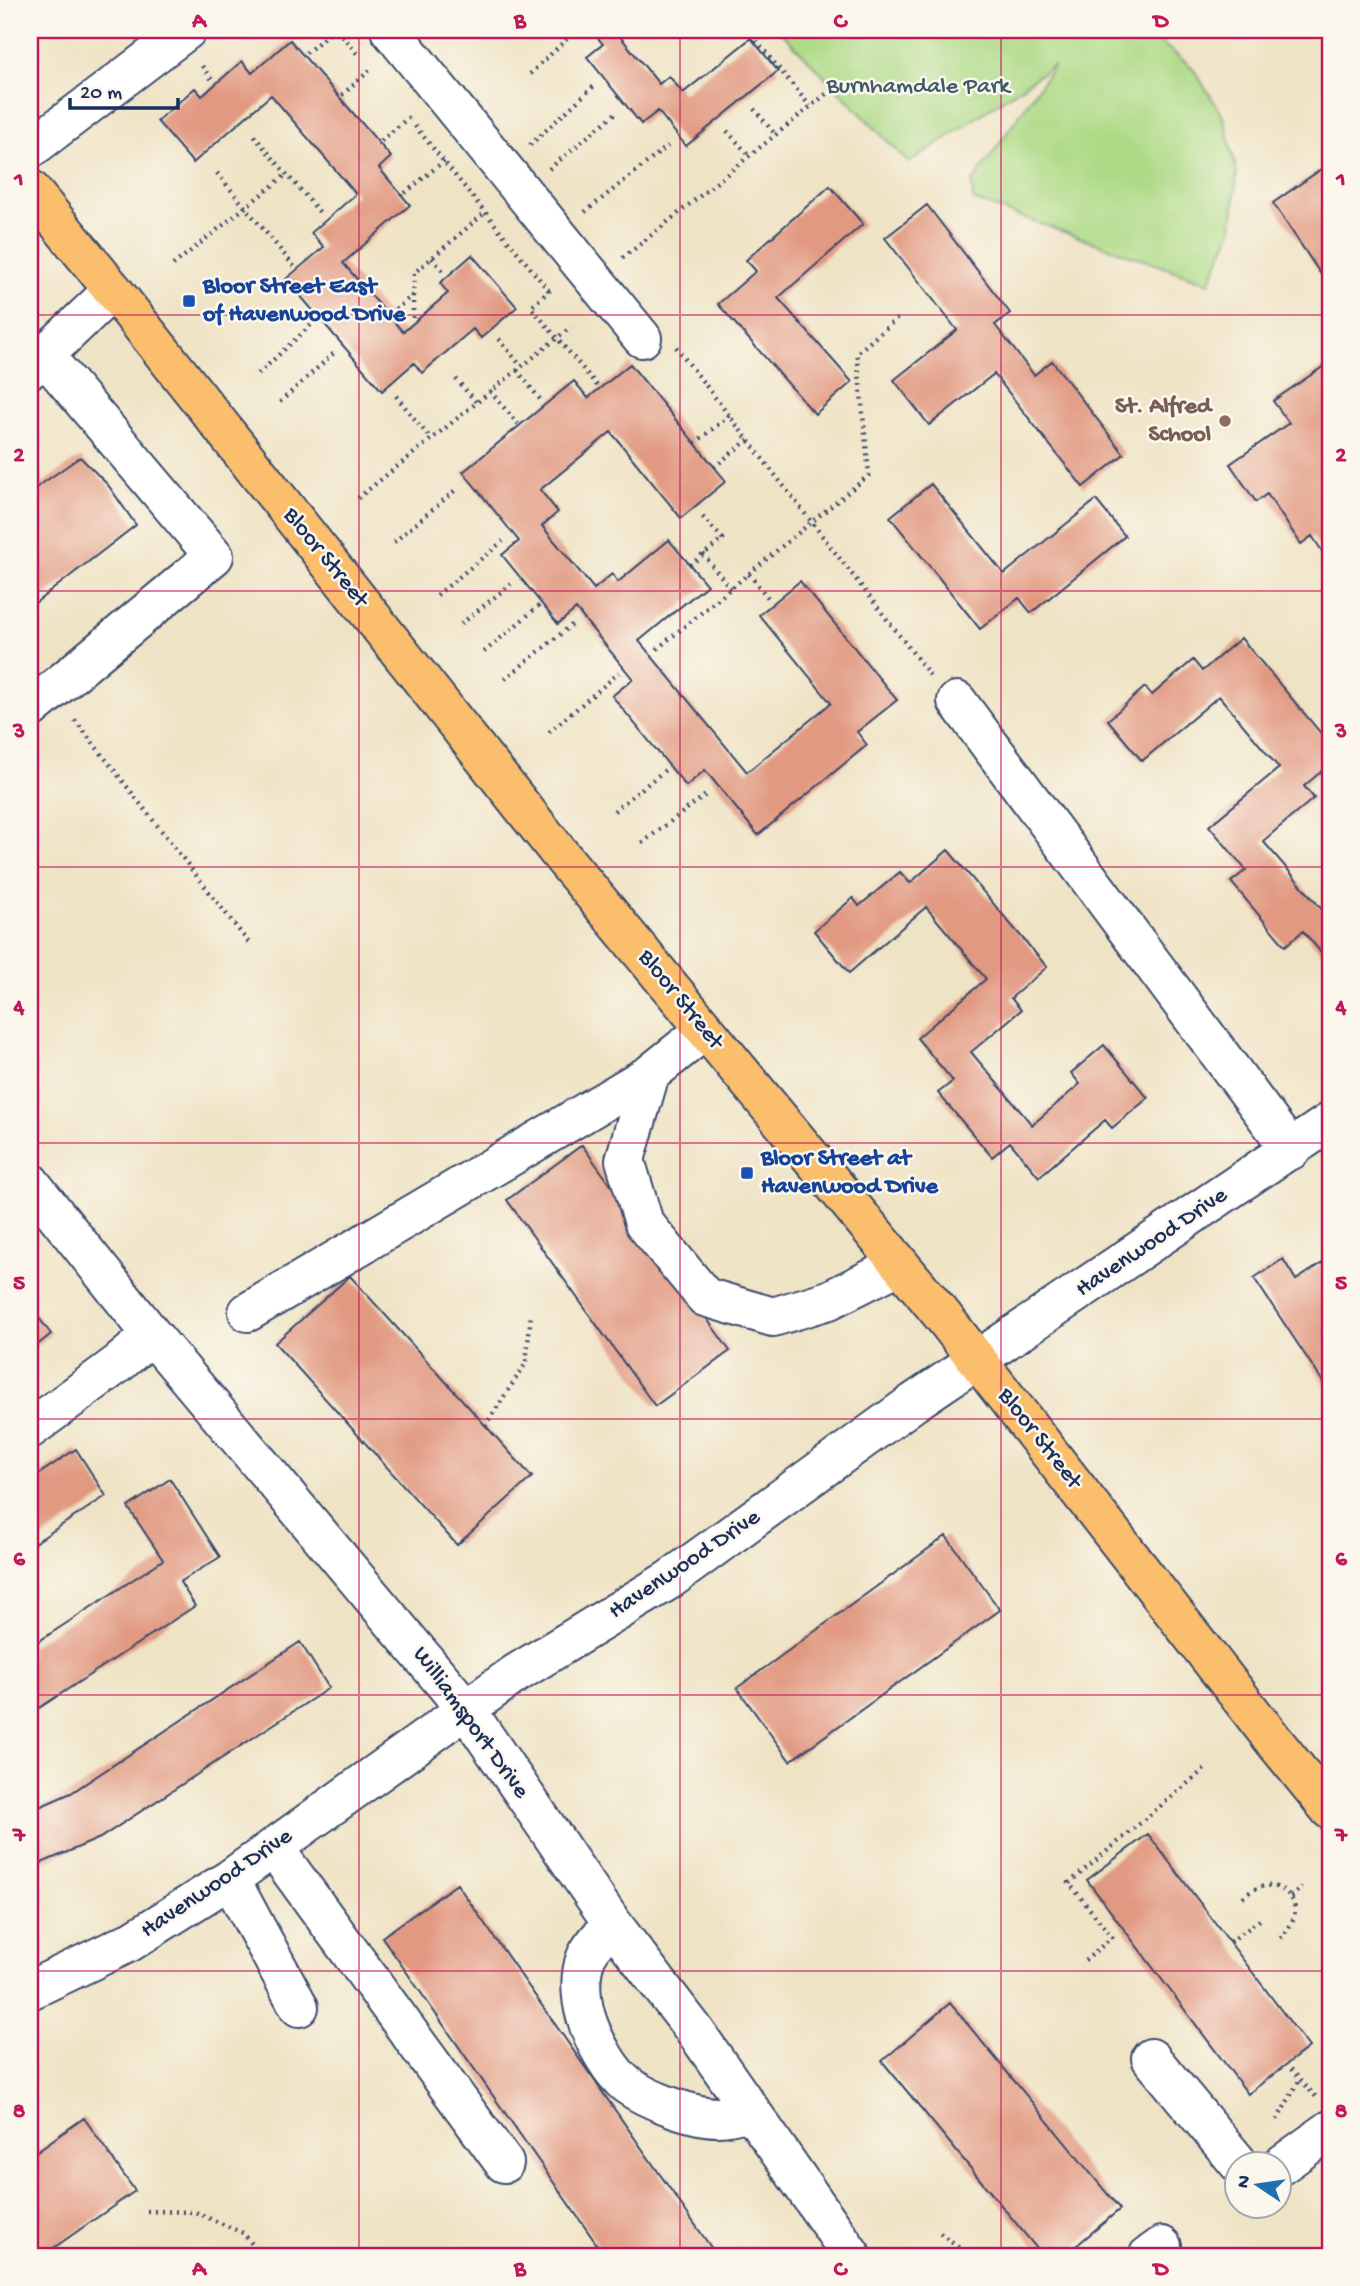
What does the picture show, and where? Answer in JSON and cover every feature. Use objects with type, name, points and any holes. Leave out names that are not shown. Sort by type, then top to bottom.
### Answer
[{"type":"main road","name":"Bloor Street","points":[[30,189],[559,853],[977,1359],[1330,1810]]},
{"type":"street","points":[[30,149],[187,30]]},
{"type":"street","points":[[390,30],[577,259],[657,339]]},
{"type":"street","points":[[41,700],[214,556],[37,362],[113,290]]},
{"type":"street","points":[[945,690],[1291,1150]]},
{"type":"street","points":[[248,1312],[650,1074],[705,1030]]},
{"type":"street","points":[[650,1074],[625,1160],[644,1223],[705,1297],[773,1317],[829,1300],[899,1265]]},
{"type":"street","name":"Havenwood Drive","points":[[30,1990],[130,1942],[230,1879],[515,1674],[669,1580],[977,1359],[1330,1122]]},
{"type":"street","name":"Williamsport Drive","points":[[30,1182],[152,1335],[466,1709],[612,1923],[695,2031],[852,2256]]},
{"type":"street","points":[[30,1429],[152,1335]]},
{"type":"street","points":[[274,1848],[505,2163]]},
{"type":"street","points":[[230,1879],[299,2007]]},
{"type":"street","points":[[612,1923],[586,1956],[582,2001],[593,2037],[613,2067],[626,2084],[682,2111],[718,2117],[750,2112]]},
{"type":"street","points":[[1151,2058],[1227,2150]]},
{"type":"street","points":[[1294,2150],[1326,2117]]},
{"type":"path","points":[[306,53],[335,30],[378,80]]},
{"type":"path","points":[[747,30],[810,106]]},
{"type":"path","points":[[530,74],[574,32]]},
{"type":"path","points":[[342,95],[370,70]]},
{"type":"path","points":[[577,259],[749,155],[841,82]]},
{"type":"path","points":[[513,181],[594,86]]},
{"type":"path","points":[[401,108],[549,290]]},
{"type":"path","points":[[754,110],[775,134]]},
{"type":"path","points":[[513,181],[617,111]]},
{"type":"path","points":[[382,141],[408,117]]},
{"type":"path","points":[[727,131],[749,155]]},
{"type":"path","points":[[254,136],[322,215]]},
{"type":"path","points":[[600,388],[531,307],[577,259],[668,146]]},
{"type":"path","points":[[405,193],[444,161]]},
{"type":"path","points":[[218,173],[297,270]]},
{"type":"path","points":[[173,265],[287,174]]},
{"type":"path","points":[[413,318],[414,273],[486,212]]},
{"type":"path","points":[[432,258],[445,273]]},
{"type":"path","points":[[390,314],[413,295]]},
{"type":"path","points":[[657,649],[869,475],[858,353],[901,315]]},
{"type":"path","points":[[258,374],[312,324]]},
{"type":"path","points":[[358,498],[571,327]]},
{"type":"path","points":[[499,339],[543,403]]},
{"type":"path","points":[[657,339],[730,415],[945,690]]},
{"type":"path","points":[[280,402],[335,352]]},
{"type":"path","points":[[456,379],[476,402]]},
{"type":"path","points":[[490,391],[518,424]]},
{"type":"path","points":[[396,396],[431,439]]},
{"type":"path","points":[[695,443],[730,415]]},
{"type":"path","points":[[714,467],[748,440]]},
{"type":"path","points":[[394,542],[458,488]]},
{"type":"path","points":[[690,565],[723,539],[701,515]]},
{"type":"path","points":[[437,595],[503,541]]},
{"type":"path","points":[[703,554],[731,589]]},
{"type":"path","points":[[749,575],[769,599]]},
{"type":"path","points":[[461,624],[511,584]]},
{"type":"path","points":[[484,652],[541,604]]},
{"type":"path","points":[[505,679],[573,624]]},
{"type":"path","points":[[549,732],[620,673]]},
{"type":"path","points":[[41,700],[249,943]]},
{"type":"path","points":[[614,811],[664,770]]},
{"type":"path","points":[[642,844],[707,794]]},
{"type":"path","points":[[485,1426],[526,1363],[531,1314]]},
{"type":"path","points":[[1085,1961],[1112,1937],[1069,1883],[1206,1768]]},
{"type":"path","points":[[1243,1897],[1258,1887],[1272,1886],[1284,1889],[1291,1897],[1295,1906],[1294,1917],[1279,1940]]},
{"type":"path","points":[[1291,1897],[1302,1887]]},
{"type":"path","points":[[1230,1942],[1261,1919]]},
{"type":"path","points":[[1291,2069],[1326,2117]]},
{"type":"path","points":[[147,2211],[195,2212],[243,2233],[262,2256]]},
{"type":"path","points":[[940,2232],[972,2256]]},
{"type":"green space","name":"Burnhamdale Park","points":[[779,30],[1146,31],[1192,67],[1223,116],[1237,172],[1232,230],[1209,283],[973,200],[972,183],[1054,65],[909,163]]},
{"type":"building","points":[[591,30],[624,30],[618,34],[659,84],[669,76],[683,93],[751,38],[778,71],[686,146],[658,111],[641,124],[587,57],[603,44]]},
{"type":"building","points":[[290,40],[391,157],[379,168],[410,205],[343,263],[403,332],[448,293],[440,283],[472,255],[517,307],[481,338],[473,329],[422,373],[414,363],[382,391],[286,279],[324,247],[311,233],[356,194],[271,95],[193,163],[157,121],[195,88],[202,96],[242,61],[252,73]]},
{"type":"building","points":[[1330,163],[1330,288],[1273,203]]},
{"type":"building","points":[[830,186],[863,224],[778,298],[852,382],[815,414],[718,304],[756,271],[746,260]]},
{"type":"building","points":[[927,205],[1010,313],[995,325],[1034,375],[1052,361],[1124,454],[1083,487],[994,374],[929,425],[894,380],[957,330],[885,238]]},
{"type":"building","points":[[1330,362],[1330,563],[1312,536],[1301,544],[1267,494],[1256,502],[1230,464],[1289,423],[1273,401]]},
{"type":"building","points":[[630,364],[726,481],[681,518],[611,432],[540,490],[558,512],[542,526],[594,589],[612,574],[618,582],[669,540],[707,585],[639,641],[747,772],[831,703],[759,615],[800,581],[897,700],[857,732],[867,745],[758,835],[705,770],[686,786],[612,696],[633,679],[576,609],[558,624],[502,555],[519,541],[463,472],[574,381],[588,398]]},
{"type":"building","points":[[80,457],[108,485],[136,525],[30,607],[30,492]]},
{"type":"building","points":[[931,484],[1004,574],[1096,500],[1125,536],[1031,613],[1019,598],[980,629],[890,517]]},
{"type":"building","points":[[1241,638],[1330,744],[1330,764],[1304,786],[1314,798],[1263,841],[1325,913],[1330,909],[1330,963],[1303,931],[1285,946],[1231,882],[1246,870],[1209,826],[1279,768],[1219,696],[1142,761],[1108,720],[1145,687],[1152,695],[1193,660],[1202,671]]},
{"type":"building","points":[[948,850],[1047,967],[1011,998],[1021,1010],[971,1052],[1032,1125],[1080,1084],[1071,1073],[1104,1045],[1148,1098],[1112,1128],[1105,1120],[1039,1177],[1010,1142],[992,1157],[938,1093],[953,1081],[917,1038],[986,979],[926,907],[849,973],[814,931],[853,898],[859,906],[900,872],[910,883]]},
{"type":"building","points":[[582,1145],[730,1351],[655,1406],[507,1200]]},
{"type":"building","points":[[1330,1258],[1330,1385],[1327,1388],[1254,1278],[1283,1259],[1296,1280]]},
{"type":"building","points":[[350,1276],[532,1477],[457,1545],[275,1343]]},
{"type":"building","points":[[30,1306],[51,1334],[30,1351]]},
{"type":"building","points":[[76,1449],[106,1496],[30,1546],[30,1480]]},
{"type":"building","points":[[170,1479],[220,1557],[180,1582],[195,1606],[30,1714],[30,1647],[163,1560],[128,1507]]},
{"type":"building","points":[[946,1536],[1000,1610],[790,1761],[737,1688]]},
{"type":"building","points":[[300,1642],[329,1688],[100,1838],[30,1868],[30,1811],[71,1793]]},
{"type":"building","points":[[1148,1834],[1309,2047],[1248,2094],[1087,1880]]},
{"type":"building","points":[[457,1884],[717,2256],[605,2256],[382,1937]]},
{"type":"building","points":[[950,2003],[1120,2209],[1064,2256],[1043,2256],[882,2061]]},
{"type":"building","points":[[84,2118],[135,2191],[42,2256],[30,2256],[30,2156]]},
{"type":"place","name":"Bloor Street East of Havenwood Drive","points":[[189,301]]},
{"type":"place","name":"St. Alfred School","points":[[1225,421]]},
{"type":"place","name":"Bloor Street at Havenwood Drive","points":[[747,1173]]}]
